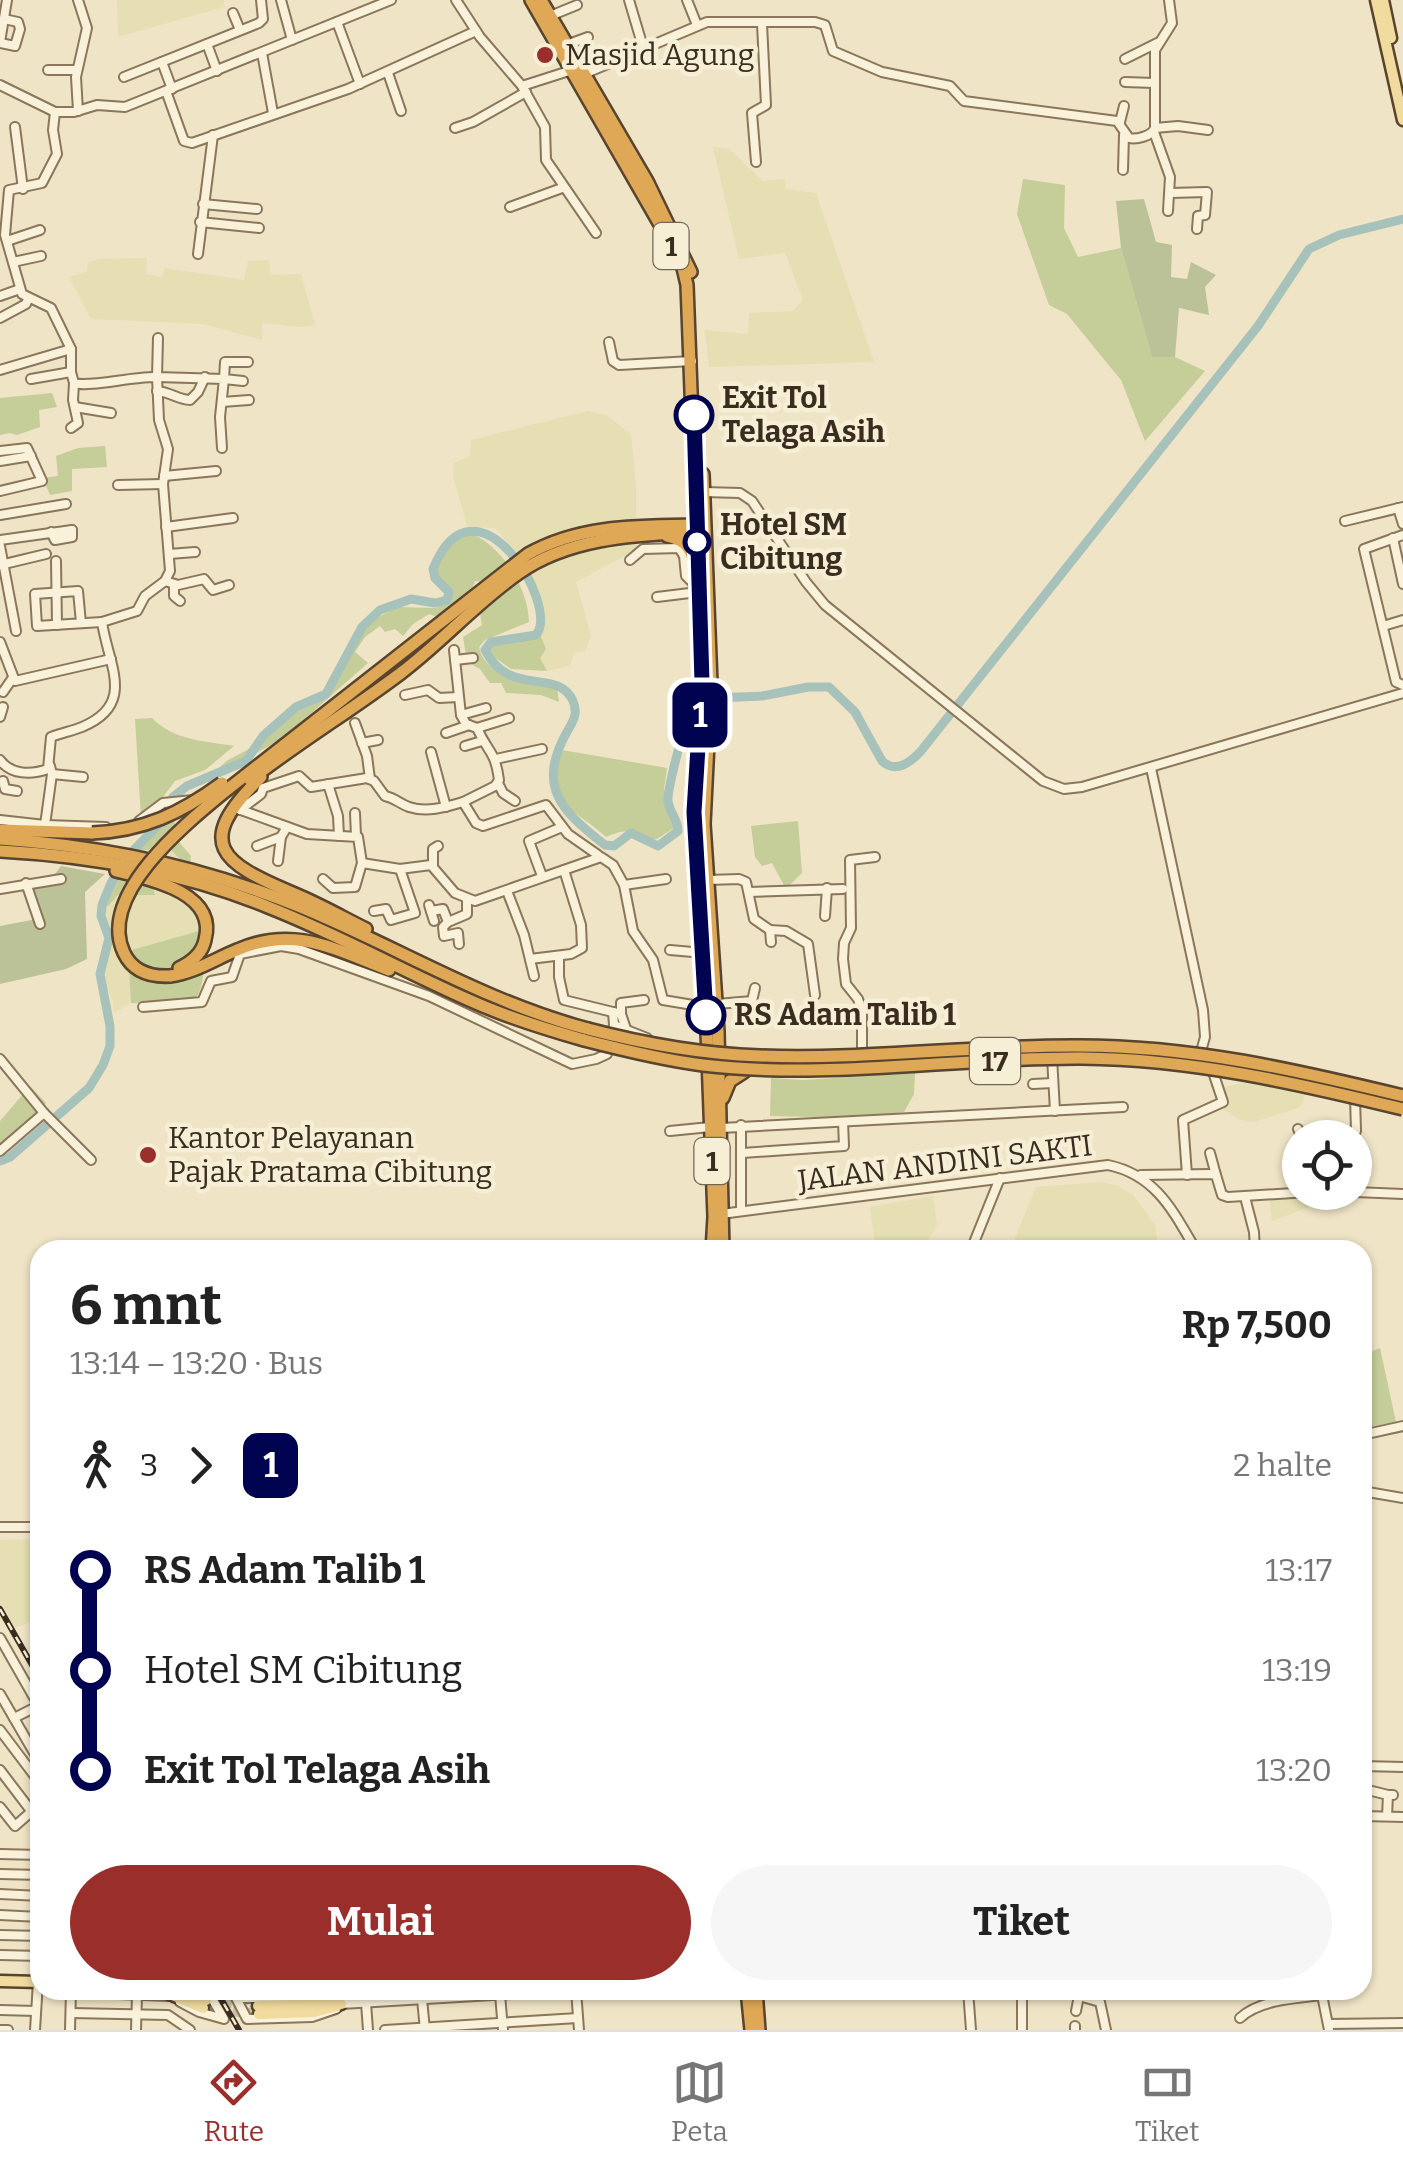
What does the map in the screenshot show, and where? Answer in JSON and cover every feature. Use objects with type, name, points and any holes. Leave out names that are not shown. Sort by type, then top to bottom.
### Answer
[{"type":"highway","name":"1","points":[[532,0],[647,181],[693,276],[700,487],[698,587],[706,683]]},
{"type":"highway","name":"1","points":[[541,0],[683,268],[688,285],[700,487]]},
{"type":"highway","points":[[660,529],[687,517],[700,487]]},
{"type":"highway","name":"1","points":[[700,528],[708,880],[704,953],[718,1030],[712,1048]]},
{"type":"highway","points":[[472,1002],[321,944],[286,937],[266,939],[170,973],[148,974],[128,960],[120,937],[121,916],[138,879],[166,843],[532,558],[660,529],[700,528]]},
{"type":"highway","points":[[660,529],[688,546],[698,587]]},
{"type":"highway","name":"1","points":[[706,710],[694,812],[706,913],[722,1240]]},
{"type":"highway","points":[[282,750],[229,810],[222,838],[230,860],[253,876],[309,900],[466,984]]},
{"type":"highway","points":[[0,830],[124,830],[154,823],[227,793]]},
{"type":"highway","name":"17","points":[[0,838],[84,856]]},
{"type":"highway","name":"17","points":[[0,851],[151,859],[201,871],[302,908],[586,1035]]},
{"type":"highway","points":[[84,856],[138,872],[185,894],[197,904],[205,919],[206,936],[200,952],[170,973]]},
{"type":"highway","name":"17","points":[[138,872],[264,905],[472,1002],[586,1035],[759,1056],[1079,1046],[1162,1049],[1250,1061],[1403,1103]]},
{"type":"highway","points":[[718,1030],[726,1046],[748,1052]]},
{"type":"highway","name":"1","points":[[711,1068],[721,1108],[715,1127],[712,1240]]},
{"type":"highway","points":[[721,1108],[730,1081],[744,1072]]},
{"type":"highway","points":[[748,2000],[751,2030]]},
{"type":"highway","points":[[757,2000],[759,2030]]},
{"type":"main road","points":[[1379,0],[1403,90]]},
{"type":"main road","points":[[1379,0],[1403,120]]},
{"type":"main road","points":[[712,1048],[804,1058],[1080,1048],[1200,1055],[1403,1103]]},
{"type":"main road","points":[[711,1068],[744,1072],[1052,1057],[1162,1059],[1247,1067]]},
{"type":"main road","points":[[0,1981],[30,1982]]},
{"type":"main road","points":[[258,2010],[314,2012],[346,2004]]},
{"type":"street","points":[[4,19],[18,22],[14,46],[0,42],[7,0]]},
{"type":"street","points":[[78,0],[87,28],[76,70],[78,111]]},
{"type":"street","points":[[124,77],[262,21],[261,0]]},
{"type":"street","points":[[280,0],[292,40]]},
{"type":"street","points":[[354,0],[359,13]]},
{"type":"street","points":[[1,87],[55,112],[78,111],[97,104],[130,106],[391,0]]},
{"type":"street","points":[[456,0],[476,32],[524,89],[544,127],[546,160],[596,233]]},
{"type":"street","points":[[630,0],[642,47]]},
{"type":"street","points":[[687,0],[697,25]]},
{"type":"street","points":[[1125,59],[1157,43],[1172,23],[1170,0]]},
{"type":"street","points":[[550,16],[578,5]]},
{"type":"street","points":[[234,12],[240,30]]},
{"type":"street","points":[[337,22],[360,84]]},
{"type":"street","points":[[454,128],[473,122],[524,89],[578,74],[713,22],[822,24],[833,51],[882,72],[950,86],[964,100],[1122,126],[1132,139],[1178,126],[1208,130]]},
{"type":"street","points":[[756,162],[752,111],[766,105],[762,24]]},
{"type":"street","points":[[162,62],[186,143],[360,84],[476,32]]},
{"type":"street","points":[[566,45],[588,36]]},
{"type":"street","points":[[1157,43],[1154,130],[1168,167],[1168,212]]},
{"type":"street","points":[[206,44],[217,71]]},
{"type":"street","points":[[262,52],[273,113]]},
{"type":"street","points":[[48,70],[76,70]]},
{"type":"street","points":[[388,73],[401,111]]},
{"type":"street","points":[[1126,82],[1154,83]]},
{"type":"street","points":[[1122,170],[1124,106]]},
{"type":"street","points":[[55,112],[56,158],[42,183],[5,190],[7,241],[8,257],[20,288],[28,299],[49,306],[72,349],[70,372],[78,424],[71,428]]},
{"type":"street","points":[[15,127],[23,189]]},
{"type":"street","points":[[198,254],[213,135]]},
{"type":"street","points":[[510,207],[562,188]]},
{"type":"street","points":[[1170,193],[1207,192],[1205,215],[1198,216],[1197,229]]},
{"type":"street","points":[[203,204],[257,209]]},
{"type":"street","points":[[200,222],[258,228]]},
{"type":"street","points":[[7,241],[40,230]]},
{"type":"street","points":[[8,257],[41,256]]},
{"type":"street","points":[[0,296],[20,288]]},
{"type":"street","points":[[0,318],[26,304],[28,299]]},
{"type":"street","points":[[158,338],[159,420],[168,449],[163,480],[169,582],[174,596],[180,600]]},
{"type":"street","points":[[608,342],[619,365],[692,361]]},
{"type":"street","points":[[0,370],[72,349]]},
{"type":"street","points":[[222,448],[227,360],[248,362]]},
{"type":"street","points":[[31,378],[70,372]]},
{"type":"street","points":[[74,383],[87,386],[131,376],[243,380]]},
{"type":"street","points":[[157,392],[170,392],[190,400],[205,378]]},
{"type":"street","points":[[222,402],[249,400]]},
{"type":"street","points":[[75,407],[112,413]]},
{"type":"street","points":[[0,451],[25,446],[41,482],[0,490]]},
{"type":"street","points":[[0,462],[31,456]]},
{"type":"street","points":[[118,485],[216,471]]},
{"type":"street","points":[[700,487],[752,500],[825,605],[1042,782],[1058,788],[1082,788],[1403,693]]},
{"type":"street","points":[[0,515],[66,504]]},
{"type":"street","points":[[1345,522],[1400,507],[1403,524]]},
{"type":"street","points":[[166,527],[233,518]]},
{"type":"street","points":[[16,631],[5,596],[0,543],[51,532]]},
{"type":"street","points":[[1403,535],[1364,549],[1396,682],[1403,685]]},
{"type":"street","points":[[1393,538],[1403,584]]},
{"type":"street","points":[[630,560],[643,549],[679,548],[686,576],[698,587]]},
{"type":"street","points":[[170,554],[195,552]]},
{"type":"street","points":[[2,565],[46,554]]},
{"type":"street","points":[[56,561],[57,626]]},
{"type":"street","points":[[81,623],[78,590],[34,596],[36,625],[57,626],[102,622],[137,611],[145,596],[169,582],[204,579],[212,590],[228,585]]},
{"type":"street","points":[[657,597],[698,587]]},
{"type":"street","points":[[115,603],[119,617]]},
{"type":"street","points":[[0,622],[14,619]]},
{"type":"street","points":[[1383,626],[1403,620]]},
{"type":"street","points":[[45,825],[51,737],[88,724],[113,702],[116,690],[102,622]]},
{"type":"street","points":[[0,642],[12,678],[18,681],[111,659]]},
{"type":"street","points":[[473,658],[455,655],[461,715],[496,758],[498,782],[504,793],[524,812]]},
{"type":"street","points":[[4,692],[12,678]]},
{"type":"street","points":[[405,695],[430,690],[438,698],[458,697]]},
{"type":"street","points":[[0,718],[2,707]]},
{"type":"street","points":[[461,715],[486,708]]},
{"type":"street","points":[[446,733],[509,718]]},
{"type":"street","points":[[356,723],[370,778],[385,796],[397,798],[407,806],[446,808],[498,782]]},
{"type":"street","points":[[362,743],[378,740]]},
{"type":"street","points":[[465,746],[482,741]]},
{"type":"street","points":[[496,758],[542,749]]},
{"type":"street","points":[[431,752],[446,808]]},
{"type":"street","points":[[0,760],[9,770],[51,770],[84,777]]},
{"type":"street","points":[[1152,768],[1203,1010],[1205,1037],[1200,1055]]},
{"type":"street","points":[[2,800],[6,798],[3,784],[9,770]]},
{"type":"street","points":[[356,836],[315,836],[238,809],[264,788],[299,776],[311,787],[370,778]]},
{"type":"street","points":[[3,784],[17,791]]},
{"type":"street","points":[[328,784],[338,812],[339,836]]},
{"type":"street","points":[[0,820],[118,826],[138,822],[163,803],[227,793]]},
{"type":"street","points":[[463,802],[483,826],[546,805],[562,827],[613,865],[624,885],[632,932],[654,960],[663,1000],[711,1005],[752,1001],[755,988]]},
{"type":"street","points":[[324,879],[331,888],[353,888],[362,863],[356,813]]},
{"type":"street","points":[[542,876],[529,841],[562,827]]},
{"type":"street","points":[[278,861],[281,837],[287,828]]},
{"type":"street","points":[[257,846],[281,837]]},
{"type":"street","points":[[438,846],[432,849],[433,865],[455,893],[475,901],[599,856]]},
{"type":"street","points":[[862,1056],[862,1012],[846,984],[844,943],[851,928],[850,860],[875,857]]},
{"type":"street","points":[[362,863],[400,869],[433,865]]},
{"type":"street","points":[[400,869],[416,916],[442,908],[448,922]]},
{"type":"street","points":[[530,959],[582,948],[581,925],[564,870]]},
{"type":"street","points":[[624,885],[666,879]]},
{"type":"street","points":[[0,890],[61,880]]},
{"type":"street","points":[[708,880],[743,880],[755,921],[770,930],[786,931],[808,944],[815,995]]},
{"type":"street","points":[[26,883],[40,924]]},
{"type":"street","points":[[825,916],[827,888]]},
{"type":"street","points":[[749,892],[843,889]]},
{"type":"street","points":[[507,891],[534,976]]},
{"type":"street","points":[[459,944],[458,933],[444,936],[443,928],[466,914],[467,900]]},
{"type":"street","points":[[374,911],[386,909],[391,920],[416,913]]},
{"type":"street","points":[[770,930],[771,942]]},
{"type":"street","points":[[142,1007],[202,1002],[211,981],[232,977],[238,956],[282,946],[429,996],[565,1062],[578,1064],[603,1057],[622,1003],[644,1000]]},
{"type":"street","points":[[670,950],[704,953]]},
{"type":"street","points":[[558,956],[564,1000],[617,1013],[626,1029]]},
{"type":"street","points":[[614,1025],[644,1037],[712,1048]]},
{"type":"street","points":[[1052,1057],[1055,1110]]},
{"type":"street","points":[[0,1059],[57,1128],[91,1160]]},
{"type":"street","points":[[1187,1175],[1183,1120],[1223,1102],[1210,1064]]},
{"type":"street","points":[[1033,1084],[1053,1084]]},
{"type":"street","points":[[1355,1091],[1356,1120]]},
{"type":"street","points":[[670,1130],[1123,1107]]},
{"type":"street","points":[[0,1151],[46,1115]]},
{"type":"street","points":[[742,1153],[844,1146],[843,1122]]},
{"type":"street","points":[[741,1125],[742,1210]]},
{"type":"street","points":[[1210,1154],[1222,1195],[1245,1198],[1282,1195]]},
{"type":"street","name":"JALAN ANDINI SAKTI","points":[[721,1214],[1108,1165],[1141,1176],[1216,1175]]},
{"type":"street","points":[[1141,1176],[1176,1216],[1190,1240]]},
{"type":"street","points":[[974,1240],[999,1181]]},
{"type":"street","points":[[1372,1193],[1403,1194]]},
{"type":"street","points":[[1245,1198],[1254,1240]]},
{"type":"street","points":[[1372,1433],[1403,1426]]},
{"type":"street","points":[[1372,1493],[1403,1498]]},
{"type":"street","points":[[0,1527],[30,1528]]},
{"type":"street","points":[[0,1638],[30,1691]]},
{"type":"street","points":[[0,1694],[30,1746]]},
{"type":"street","points":[[0,1712],[13,1716],[30,1710]]},
{"type":"street","points":[[0,1730],[30,1770]]},
{"type":"street","points":[[1372,1766],[1403,1767]]},
{"type":"street","points":[[0,1770],[30,1802]]},
{"type":"street","points":[[1372,1791],[1390,1795],[1387,1816]]},
{"type":"street","points":[[0,1806],[15,1826],[30,1815]]},
{"type":"street","points":[[1372,1816],[1403,1817]]},
{"type":"street","points":[[0,1854],[30,1855]]},
{"type":"street","points":[[0,1874],[30,1875]]},
{"type":"street","points":[[0,1894],[30,1896]]},
{"type":"street","points":[[0,1915],[30,1916]]},
{"type":"street","points":[[0,1936],[30,1936]]},
{"type":"street","points":[[0,1954],[30,1956]]},
{"type":"street","points":[[34,2030],[37,2000]]},
{"type":"street","points":[[70,2030],[71,2000]]},
{"type":"street","points":[[136,2030],[137,2000]]},
{"type":"street","points":[[237,2000],[247,2020],[327,2015],[347,2000]]},
{"type":"street","points":[[337,2000],[346,2004],[422,2000],[425,2029]]},
{"type":"street","points":[[500,2000],[502,2026]]},
{"type":"street","points":[[578,2000],[579,2030]]},
{"type":"street","points":[[969,2000],[971,2030]]},
{"type":"street","points":[[1022,2000],[1022,2030]]},
{"type":"street","points":[[1076,2011],[1078,2000]]},
{"type":"street","points":[[1095,2000],[1100,2002],[1106,2030]]},
{"type":"street","points":[[1240,2018],[1280,2000]]},
{"type":"street","points":[[1323,2000],[1329,2027],[1403,2023]]},
{"type":"street","points":[[71,2013],[168,2015],[177,2026],[189,2029],[204,2003]]},
{"type":"street","points":[[366,2003],[368,2030]]},
{"type":"street","points":[[0,2010],[36,2011]]},
{"type":"street","points":[[156,2016],[156,2030]]},
{"type":"street","points":[[298,2018],[298,2029]]},
{"type":"street","points":[[385,2030],[502,2026],[578,2018]]},
{"type":"street","points":[[0,2030],[8,2030]]},
{"type":"shaded area","points":[[117,0],[224,0],[224,7],[118,37]]},
{"type":"shaded area","points":[[713,147],[729,149],[763,181],[785,179],[786,189],[816,193],[874,362],[709,367],[705,330],[748,334],[749,313],[793,311],[803,300],[785,253],[739,259]]},
{"type":"shaded area","points":[[147,258],[146,274],[162,277],[164,268],[244,280],[248,261],[269,260],[270,275],[301,274],[315,325],[262,323],[262,340],[203,324],[91,319],[69,277],[87,272],[88,262],[100,259]]},
{"type":"shaded area","points":[[588,411],[606,415],[631,434],[636,550],[576,582],[591,636],[585,651],[574,653],[570,666],[547,671],[539,658],[546,649],[540,634],[543,621],[539,600],[514,550],[495,528],[467,526],[453,476],[454,463],[470,456],[471,440]]},
{"type":"shaded area","points":[[167,845],[180,859],[199,931],[129,951],[131,1003],[114,1013],[113,1000],[101,977],[111,927],[99,909],[150,868],[143,850]]},
{"type":"shaded area","points":[[1243,1083],[1306,1092],[1301,1107],[1254,1122],[1240,1120],[1223,1109],[1219,1088]]},
{"type":"shaded area","points":[[1101,1182],[1119,1186],[1134,1196],[1155,1225],[1157,1240],[1014,1240],[1036,1187]]},
{"type":"shaded area","points":[[933,1196],[937,1225],[928,1240],[875,1240],[870,1207]]},
{"type":"shaded area","points":[[1269,1196],[1282,1196],[1282,1210],[1301,1210],[1272,1221]]},
{"type":"shaded area","points":[[30,1539],[30,1622],[13,1629],[0,1607],[0,1540]]},
{"type":"green space","points":[[1023,179],[1065,185],[1064,228],[1078,257],[1121,248],[1152,357],[1175,357],[1205,371],[1145,441],[1121,380],[1067,314],[1049,305],[1017,214]]},
{"type":"green space","points":[[1144,199],[1156,242],[1172,245],[1171,277],[1187,279],[1191,262],[1216,275],[1205,287],[1209,315],[1179,308],[1175,357],[1152,357],[1121,248],[1116,201]]},
{"type":"green space","points":[[52,393],[57,407],[39,410],[40,427],[17,435],[0,435],[0,398]]},
{"type":"green space","points":[[105,446],[107,467],[72,469],[72,491],[50,495],[43,478],[58,476],[56,456],[78,448]]},
{"type":"green space","points":[[470,533],[493,547],[511,569],[524,595],[529,622],[485,640],[479,647],[484,659],[501,672],[557,688],[559,702],[541,695],[506,693],[501,683],[490,683],[480,669],[467,662],[463,637],[482,625],[478,602],[498,600],[495,584],[475,581],[465,607],[445,620],[429,614],[403,636],[395,629],[385,632],[380,626],[365,637],[355,652],[368,663],[283,738],[218,775],[228,760],[253,747],[291,715],[325,698],[336,682],[347,646],[365,624],[398,607],[436,608],[444,604],[449,596],[448,586],[435,573],[435,560],[452,537]]},
{"type":"green space","points":[[540,634],[546,649],[540,658],[547,671],[511,669],[487,652],[489,644]]},
{"type":"green space","points":[[152,718],[179,735],[234,746],[205,770],[175,781],[141,817],[135,719]]},
{"type":"green space","points":[[562,750],[667,768],[664,789],[674,828],[648,841],[628,832],[606,837],[558,794],[557,769]]},
{"type":"green space","points":[[170,806],[180,843],[191,856],[188,892],[174,892],[180,859],[166,845],[143,851],[155,895],[118,895],[99,909],[116,871],[155,833]]},
{"type":"green space","points":[[798,821],[802,873],[786,889],[772,863],[762,866],[755,857],[751,826]]},
{"type":"green space","points":[[61,866],[105,874],[85,892],[87,959],[66,969],[0,984],[0,926],[37,919],[25,882],[51,879]]},
{"type":"green space","points":[[199,931],[203,979],[191,1005],[131,1003],[128,951]]},
{"type":"green space","points":[[915,1073],[914,1094],[904,1112],[856,1118],[770,1116],[771,1078],[803,1080]]},
{"type":"green space","points":[[30,1086],[46,1103],[0,1146],[0,1121]]},
{"type":"green space","points":[[1380,1348],[1396,1422],[1372,1426],[1372,1351]]},
{"type":"waterway","points":[[0,1161],[10,1157],[89,1088],[103,1065],[110,1046],[110,1026],[100,974],[109,938],[101,916],[102,905],[128,856],[162,821],[173,797],[187,786],[246,761],[263,736],[296,707],[326,694],[362,627],[380,610],[411,599],[435,603],[447,600],[449,592],[435,578],[433,569],[451,541],[470,531],[491,536],[510,552],[525,574],[536,597],[540,619],[536,635],[491,642],[485,650],[495,665],[507,673],[556,685],[573,701],[575,716],[559,750],[554,782],[565,808],[605,845],[614,846],[631,833],[658,846],[678,831],[669,794],[695,699],[829,687],[855,712],[882,761],[903,765],[921,751],[1258,326],[1309,249],[1339,235],[1403,219]]},
{"type":"tunnel","points":[[207,2000],[258,2006]]},
{"type":"tunnel","points":[[203,2008],[259,2014]]},
{"type":"railway","points":[[0,1609],[30,1662]]},
{"type":"railway","points":[[222,2000],[239,2030]]},
{"type":"bus line","name":"1","points":[[694,415],[702,682],[694,812],[706,1015]]},
{"type":"place","name":"Masjid Agung","points":[[545,55]]},
{"type":"place","name":"Exit Tol Telaga Asih","points":[[694,415]]},
{"type":"place","name":"Hotel SM Cibitung","points":[[697,542]]},
{"type":"place","name":"RS Adam Talib 1","points":[[706,1015]]},
{"type":"place","name":"Kantor Pelayanan Pajak Pratama Cibitung","points":[[148,1155]]}]
